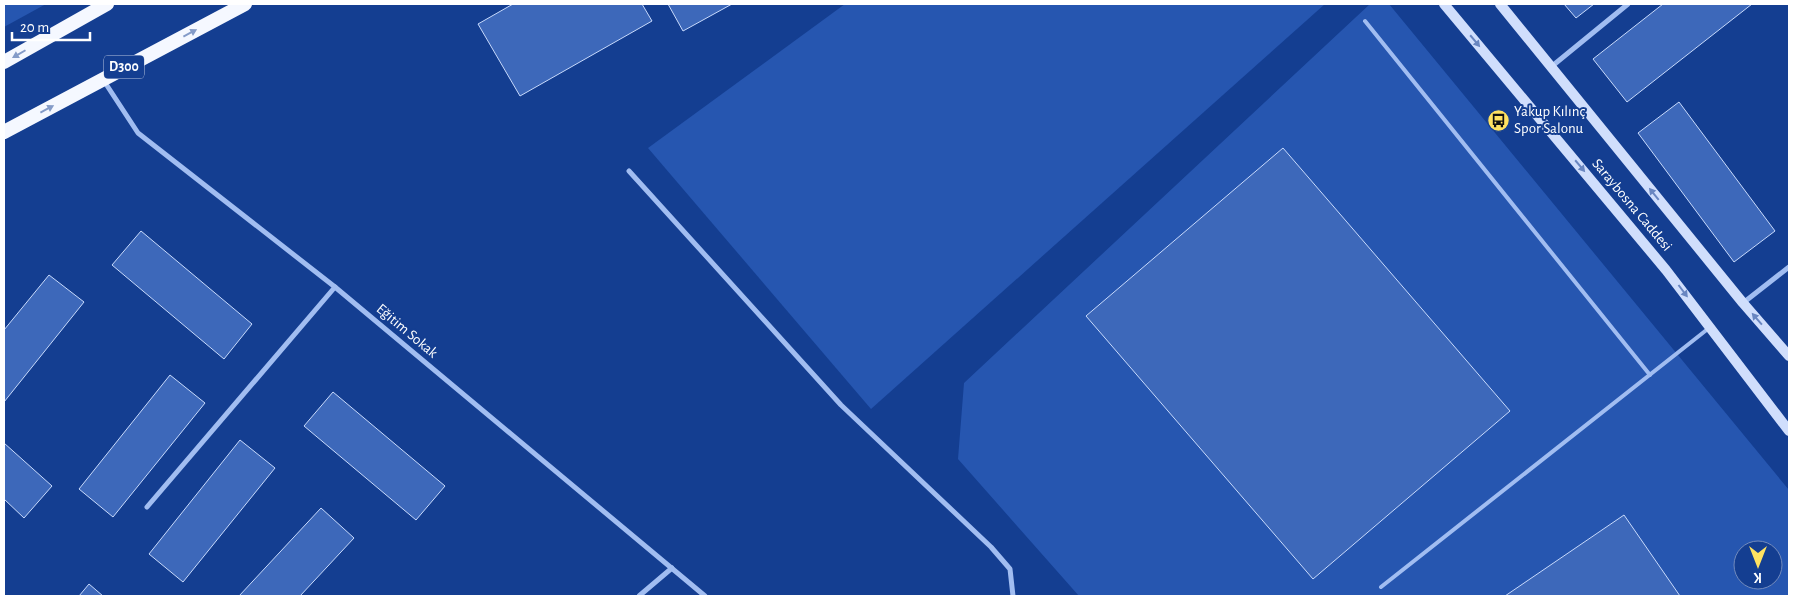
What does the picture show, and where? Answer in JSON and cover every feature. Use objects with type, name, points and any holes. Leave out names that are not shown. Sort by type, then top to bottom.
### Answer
[{"type":"highway","points":[[4,62],[106,4]]},
{"type":"highway","name":"D300","points":[[4,132],[245,4]]},
{"type":"main road","name":"Saraybosna Caddesi","points":[[1444,4],[1660,262],[1789,431]]},
{"type":"main road","name":"Saraybosna Caddesi","points":[[1500,4],[1743,303],[1789,356]]},
{"type":"street","points":[[1551,67],[1628,4]]},
{"type":"street","name":"Eğitim Sokak","points":[[102,79],[138,133],[335,287],[705,596]]},
{"type":"street","points":[[629,171],[841,405],[991,547],[1010,569],[1013,596]]},
{"type":"street","points":[[1743,303],[1789,268]]},
{"type":"street","points":[[147,507],[335,287]]},
{"type":"street","points":[[639,596],[672,568]]},
{"type":"lane","points":[[1366,22],[1650,375]]},
{"type":"lane","points":[[1381,587],[1710,327]]},
{"type":"shaded area","points":[[4,4],[46,4],[4,27]]},
{"type":"shaded area","points":[[845,4],[1325,4],[871,409],[648,148]]},
{"type":"shaded area","points":[[1370,4],[1389,4],[1789,490],[1789,596],[1079,596],[958,459],[964,383]]},
{"type":"building","points":[[513,4],[642,4],[652,21],[520,96],[478,24]]},
{"type":"building","points":[[668,4],[732,4],[683,31]]},
{"type":"building","points":[[1564,4],[1594,4],[1576,18]]},
{"type":"building","points":[[1663,4],[1752,4],[1627,102],[1593,59]]},
{"type":"building","points":[[1679,102],[1775,231],[1734,262],[1638,133]]},
{"type":"building","points":[[1283,148],[1510,411],[1313,579],[1086,316]]},
{"type":"building","points":[[141,231],[252,324],[224,359],[112,265]]},
{"type":"building","points":[[49,275],[84,302],[4,402],[4,330]]},
{"type":"building","points":[[170,375],[205,403],[113,517],[79,489]]},
{"type":"building","points":[[333,392],[445,486],[416,520],[304,426]]},
{"type":"building","points":[[240,440],[275,468],[183,582],[149,554]]},
{"type":"building","points":[[4,443],[52,486],[24,518],[4,499]]},
{"type":"building","points":[[321,508],[354,538],[300,596],[239,596]]},
{"type":"building","points":[[1624,515],[1680,596],[1505,596]]},
{"type":"building","points":[[89,584],[103,596],[79,596]]},
{"type":"place","name":"Yakup Kılınç Spor Salonu","points":[[1498,120]]}]
